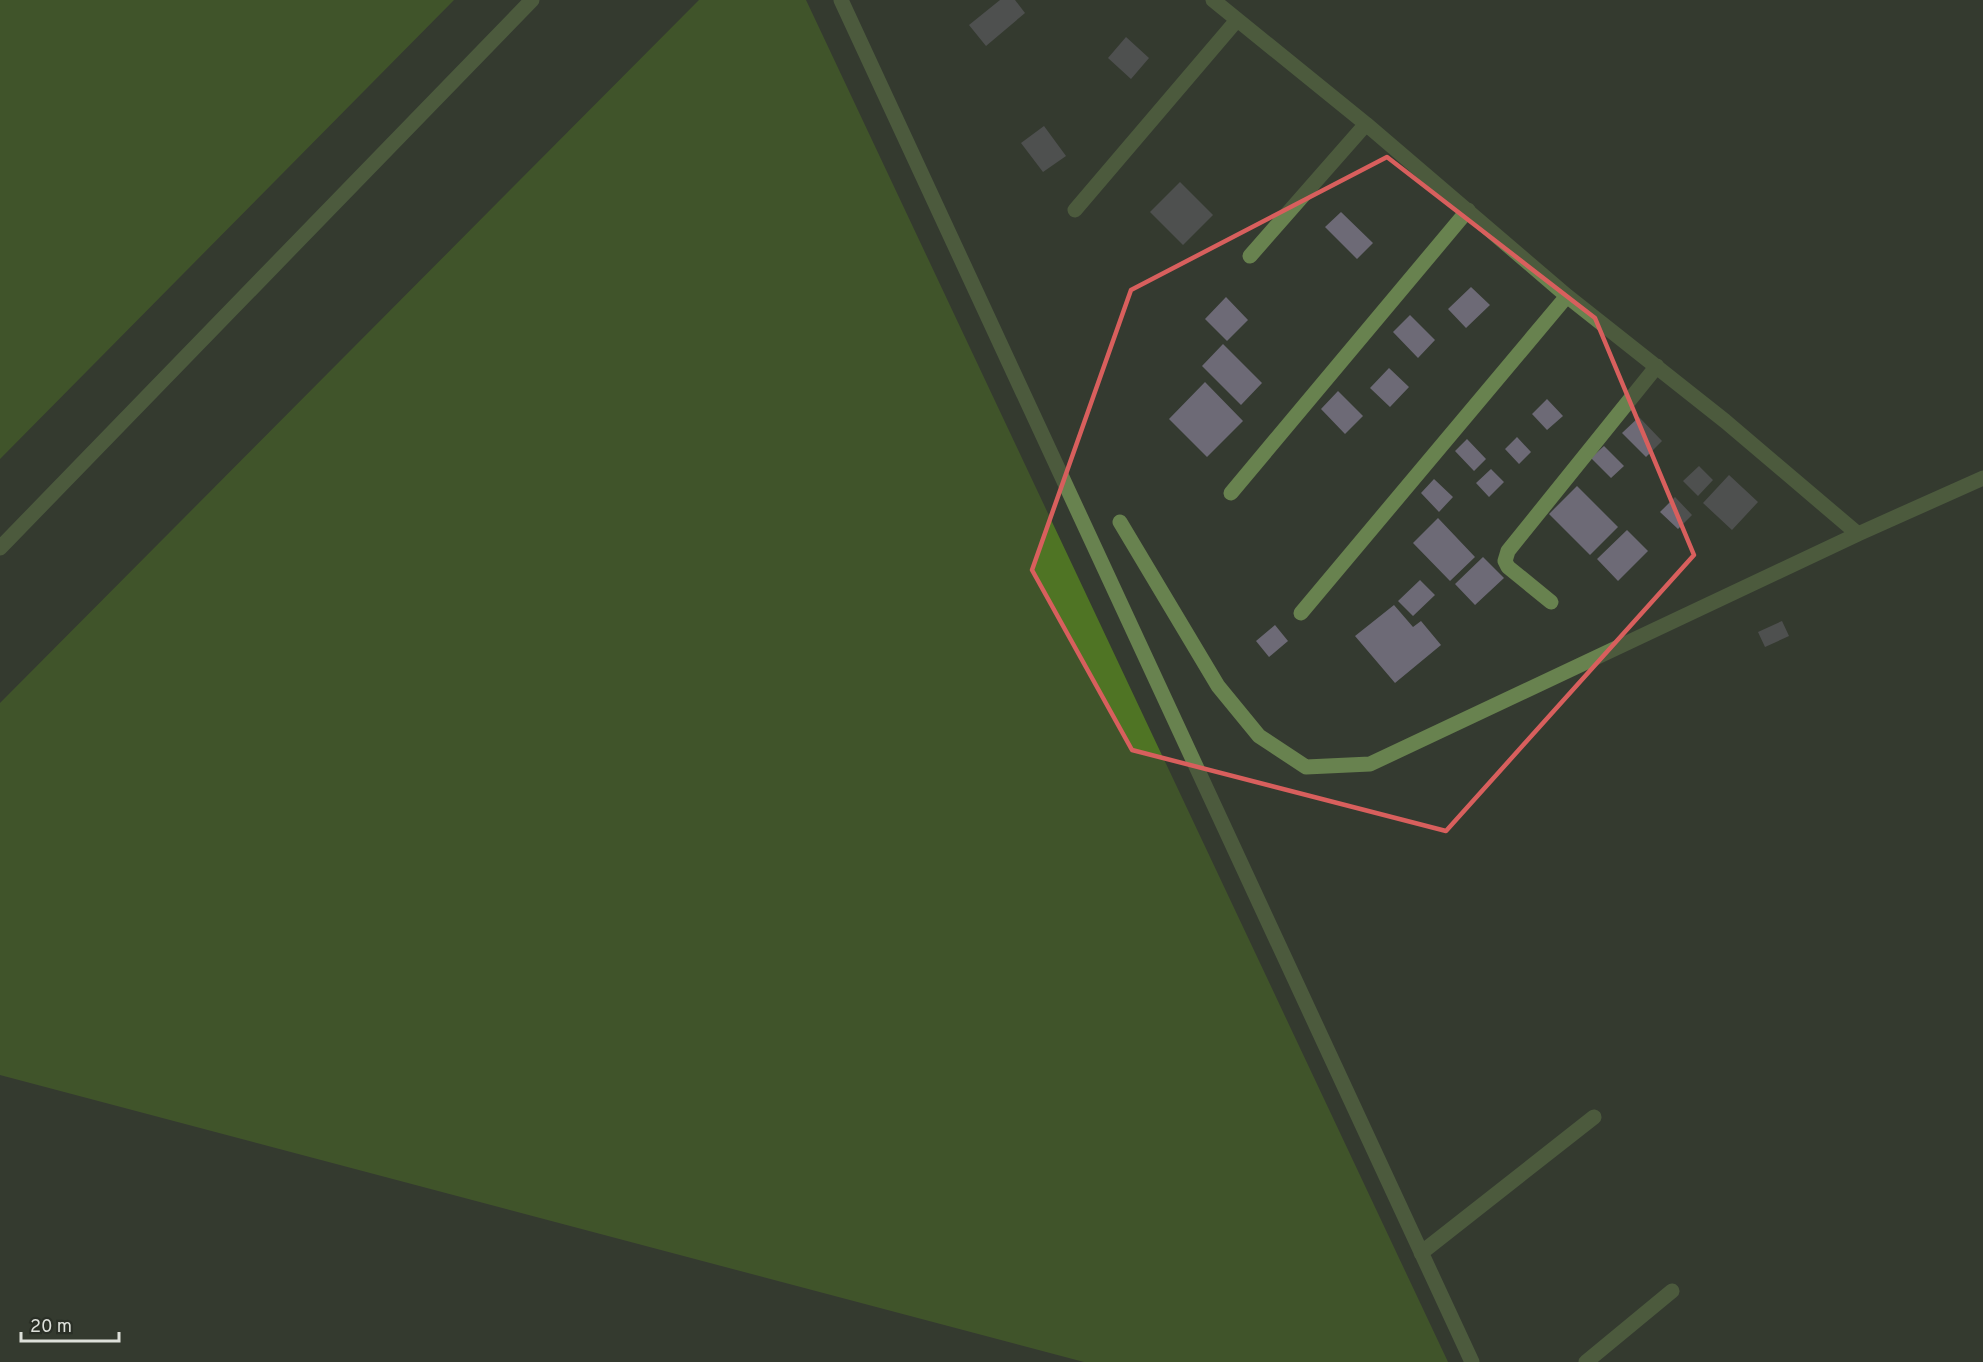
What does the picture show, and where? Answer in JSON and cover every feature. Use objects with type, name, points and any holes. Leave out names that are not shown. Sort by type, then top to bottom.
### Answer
[{"type":"street","points":[[0,548],[532,0]]},
{"type":"street","points":[[841,0],[1472,1362]]},
{"type":"street","points":[[1213,0],[1366,124],[1567,296],[1725,421],[1858,534]]},
{"type":"street","points":[[1075,210],[1238,20]]},
{"type":"street","points":[[1250,256],[1366,124]]},
{"type":"street","points":[[1231,493],[1468,210]]},
{"type":"street","points":[[1301,612],[1567,296]]},
{"type":"street","points":[[1551,602],[1508,567],[1505,561],[1509,551],[1657,366]]},
{"type":"street","points":[[1120,522],[1218,686],[1259,736],[1306,767],[1370,764],[1983,477]]},
{"type":"street","points":[[1421,1253],[1594,1117]]},
{"type":"street","points":[[1593,1360],[1672,1292]]},
{"type":"highlighted area","points":[[1387,157],[1595,318],[1694,555],[1446,831],[1132,750],[1032,570],[1131,290]]},
{"type":"green space","points":[[0,0],[454,0],[0,459]]},
{"type":"green space","points":[[699,0],[806,0],[1448,1362],[1084,1362],[0,1075],[0,703]]},
{"type":"building","points":[[1000,0],[1015,0],[1025,13],[986,46],[969,25]]},
{"type":"building","points":[[1126,37],[1149,58],[1131,79],[1108,58]]},
{"type":"building","points":[[1044,126],[1066,156],[1043,172],[1021,143]]},
{"type":"building","points":[[1180,182],[1213,215],[1183,245],[1150,212]]},
{"type":"building","points":[[1341,212],[1373,243],[1357,259],[1325,227]]},
{"type":"building","points":[[1471,287],[1490,305],[1466,328],[1448,309]]},
{"type":"building","points":[[1226,297],[1248,320],[1227,341],[1205,319]]},
{"type":"building","points":[[1410,315],[1435,340],[1418,358],[1393,332]]},
{"type":"building","points":[[1223,344],[1262,383],[1241,405],[1202,366]]},
{"type":"building","points":[[1389,368],[1409,387],[1390,407],[1370,388]]},
{"type":"building","points":[[1205,382],[1243,421],[1207,457],[1169,419]]},
{"type":"building","points":[[1338,391],[1363,416],[1345,434],[1321,409]]},
{"type":"building","points":[[1547,399],[1563,416],[1547,430],[1532,414]]},
{"type":"building","points":[[1639,417],[1662,441],[1646,457],[1622,433]]},
{"type":"building","points":[[1517,437],[1531,452],[1519,464],[1505,449]]},
{"type":"building","points":[[1467,439],[1486,459],[1474,471],[1455,451]]},
{"type":"building","points":[[1604,446],[1624,466],[1611,478],[1591,458]]},
{"type":"building","points":[[1699,466],[1713,480],[1698,496],[1683,481]]},
{"type":"building","points":[[1491,469],[1504,482],[1489,497],[1476,483]]},
{"type":"building","points":[[1729,475],[1758,502],[1732,530],[1703,503]]},
{"type":"building","points":[[1434,479],[1453,497],[1439,512],[1421,493]]},
{"type":"building","points":[[1577,486],[1618,527],[1590,555],[1549,514]]},
{"type":"building","points":[[1675,497],[1692,515],[1678,529],[1660,512]]},
{"type":"building","points":[[1438,518],[1475,557],[1450,581],[1413,543]]},
{"type":"building","points":[[1627,530],[1648,551],[1618,581],[1597,559]]},
{"type":"building","points":[[1483,557],[1504,578],[1475,605],[1455,584]]},
{"type":"building","points":[[1420,580],[1435,595],[1413,616],[1398,601]]},
{"type":"building","points":[[1394,605],[1413,627],[1421,621],[1441,645],[1395,683],[1355,636]]},
{"type":"building","points":[[1782,621],[1789,636],[1765,647],[1758,632]]},
{"type":"building","points":[[1275,625],[1288,641],[1269,657],[1256,641]]}]
